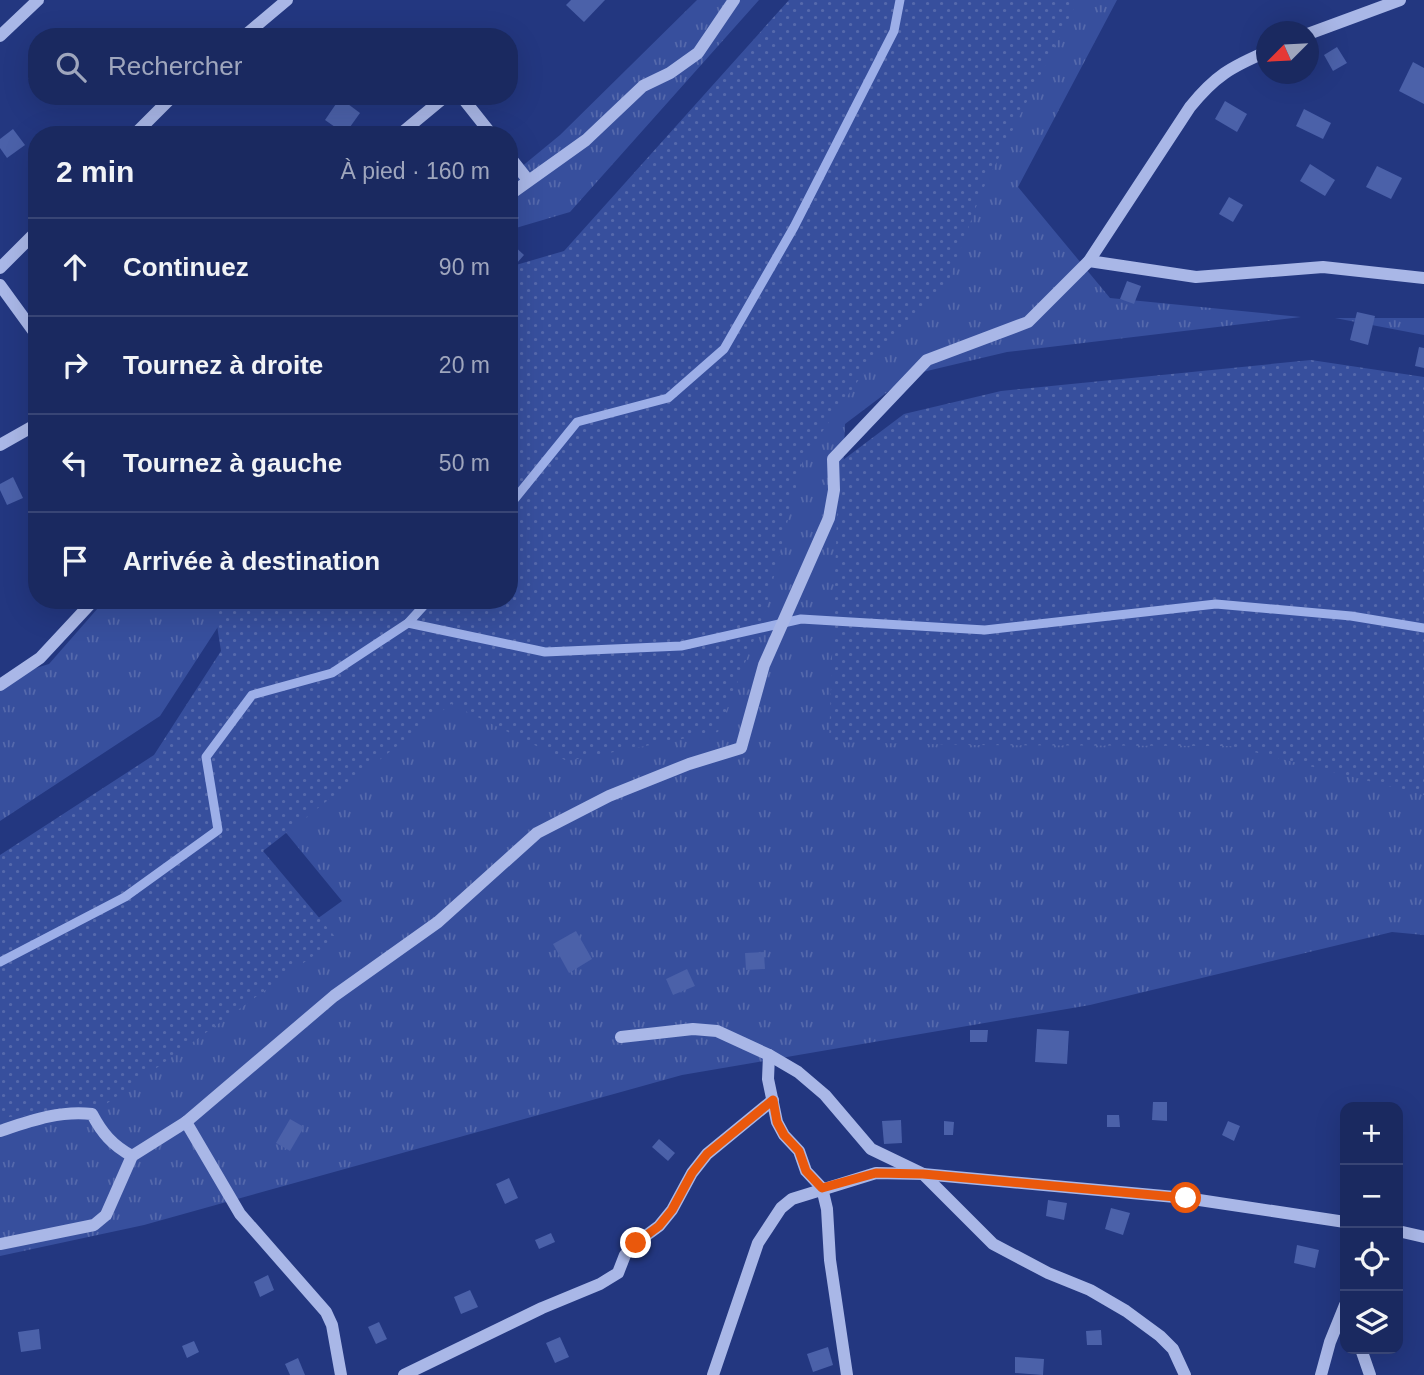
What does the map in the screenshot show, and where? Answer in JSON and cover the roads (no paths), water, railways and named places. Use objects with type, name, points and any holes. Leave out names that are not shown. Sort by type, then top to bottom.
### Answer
[{"type":"street","points":[[0,36],[38,0]]},
{"type":"street","points":[[254,28],[287,0]]},
{"type":"street","points":[[518,188],[586,140],[643,86],[670,73],[698,53],[734,0]]},
{"type":"street","points":[[1319,30],[1400,0]]},
{"type":"street","points":[[0,1244],[94,1225],[106,1215],[132,1156],[186,1122],[334,996],[438,922],[537,833],[610,796],[689,764],[741,748],[764,665],[829,518],[834,491],[833,459],[928,360],[1028,322],[1089,261],[1190,107],[1207,86],[1230,67],[1256,56]]},
{"type":"street","points":[[143,126],[164,105]]},
{"type":"street","points":[[410,126],[435,105]]},
{"type":"street","points":[[468,105],[485,126]]},
{"type":"street","points":[[518,167],[528,180]]},
{"type":"street","points":[[0,268],[28,240]]},
{"type":"street","points":[[1089,261],[1196,277],[1324,267],[1424,278]]},
{"type":"street","points":[[0,285],[28,324]]},
{"type":"street","points":[[0,445],[28,429]]},
{"type":"street","points":[[0,685],[40,658],[86,609]]},
{"type":"street","points":[[621,1037],[693,1029],[717,1031],[798,1072],[825,1096],[871,1149],[923,1174],[993,1244],[1048,1273],[1090,1290],[1126,1311],[1173,1349],[1185,1375]]},
{"type":"street","points":[[769,1055],[768,1079],[777,1122],[784,1135],[799,1151],[806,1171],[822,1188],[827,1209],[830,1259],[847,1375]]},
{"type":"street","points":[[404,1375],[618,1273],[625,1255],[659,1226],[672,1210],[692,1173],[707,1154],[773,1100]]},
{"type":"street","points":[[0,1131],[51,1115],[79,1112],[92,1114],[102,1133],[115,1147],[132,1156]]},
{"type":"street","points":[[186,1122],[240,1214],[326,1312],[332,1325],[341,1375]]},
{"type":"street","points":[[713,1375],[758,1243],[781,1208],[792,1199],[876,1173],[923,1174],[1186,1198],[1340,1221]]},
{"type":"street","points":[[1403,1232],[1424,1237]]},
{"type":"street","points":[[1321,1375],[1340,1319]]},
{"type":"street","points":[[1363,1354],[1370,1375]]},
{"type":"waterway","points":[[518,495],[577,422],[668,398],[724,349],[794,227],[894,31],[900,0]]},
{"type":"waterway","points":[[408,623],[545,652],[681,646],[801,619],[985,630],[1216,604],[1351,616],[1424,628]]},
{"type":"waterway","points":[[0,962],[125,897],[218,830],[206,757],[252,695],[332,673],[408,623],[421,609]]}]
